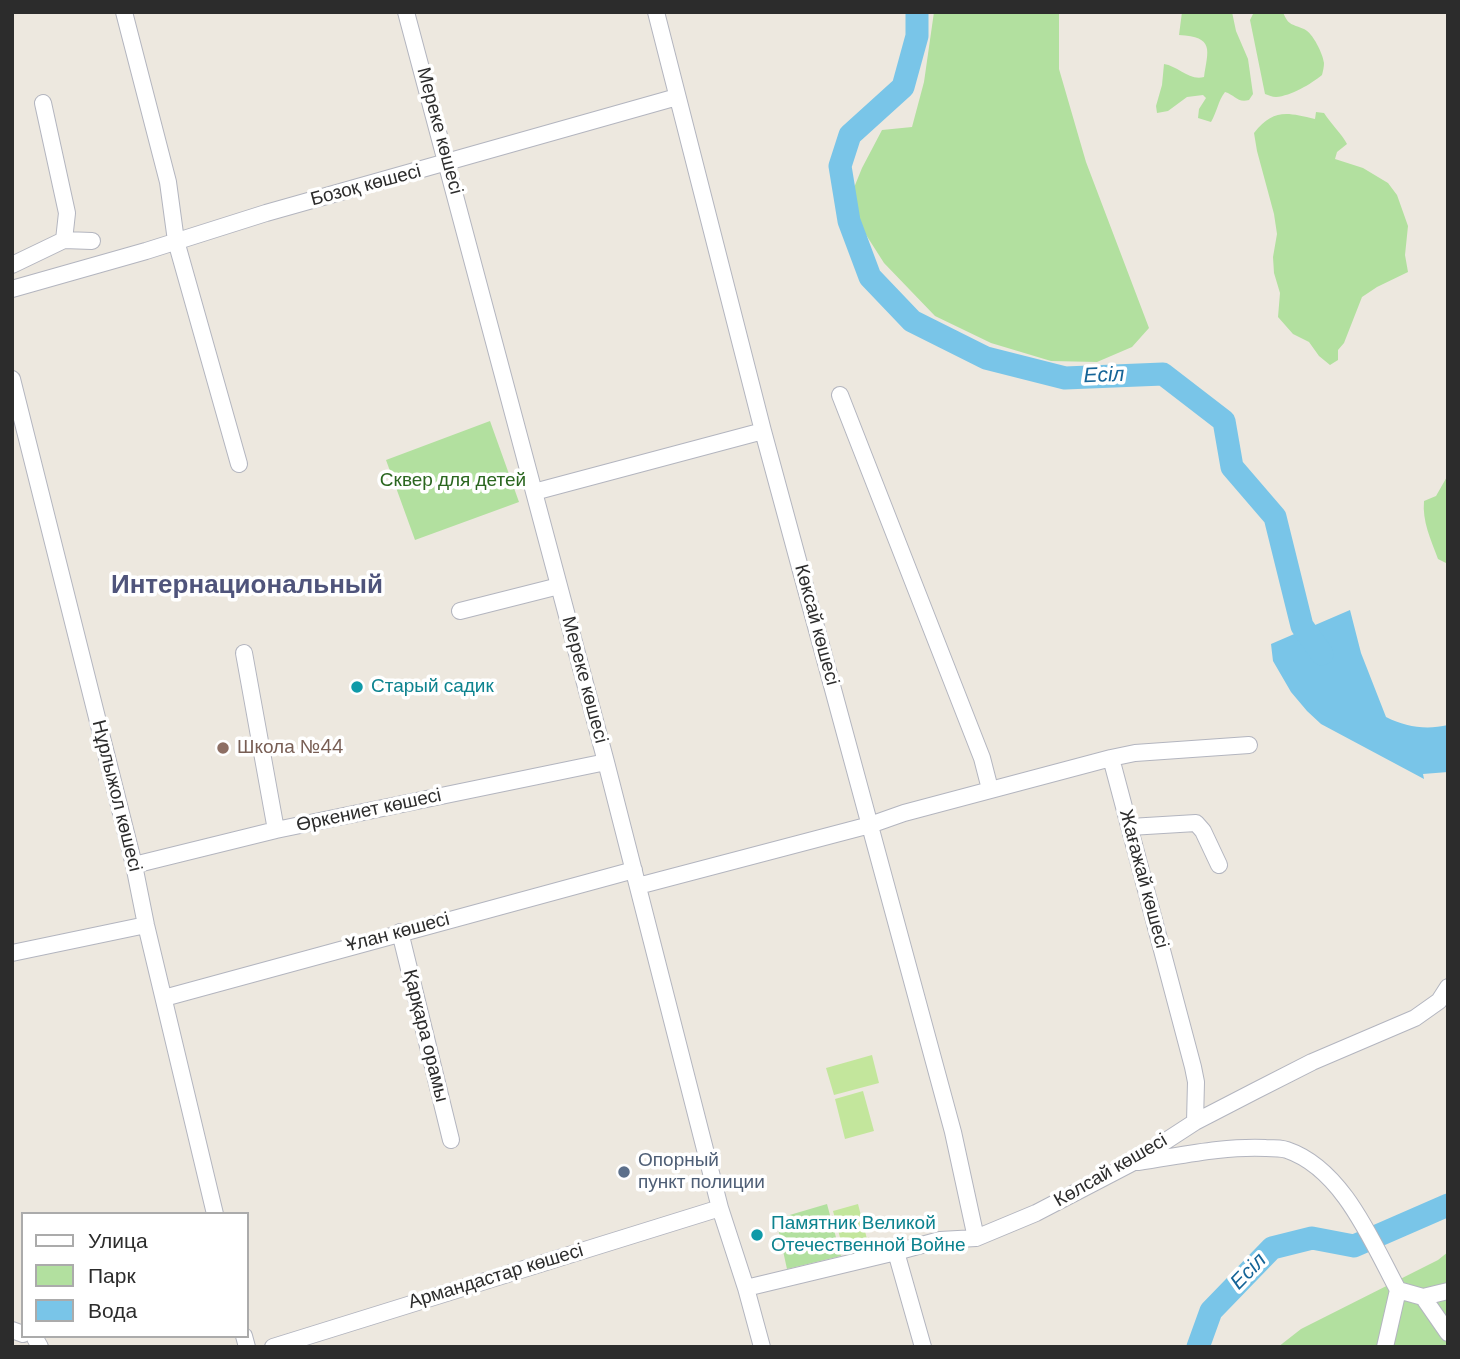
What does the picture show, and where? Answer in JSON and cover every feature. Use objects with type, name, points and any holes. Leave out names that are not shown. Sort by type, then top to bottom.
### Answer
[{"type":"street","points":[[124,12],[168,182],[176,242],[239,464]]},
{"type":"street","name":"Мереке көшесі","points":[[406,12],[606,762],[720,1208],[762,1347]]},
{"type":"street","name":"Көксай көшесі","points":[[656,12],[763,432],[953,1132],[976,1238]]},
{"type":"street","name":"Бозоқ көшесі","points":[[12,289],[266,213],[677,97]]},
{"type":"street","points":[[43,103],[67,213],[64,240]]},
{"type":"street","points":[[12,265],[64,240],[92,241]]},
{"type":"street","name":"Нұрлыжол көшесі","points":[[12,379],[134,865],[215,1212]]},
{"type":"street","points":[[840,395],[982,758],[990,789]]},
{"type":"street","points":[[534,492],[763,432]]},
{"type":"street","points":[[460,611],[559,586]]},
{"type":"street","points":[[244,653],[276,830]]},
{"type":"street","points":[[870,825],[990,789],[1111,758],[1135,753],[1249,746]]},
{"type":"street","name":"Жағажай көшесі","points":[[1111,758],[1193,1067],[1196,1082],[1195,1122]]},
{"type":"street","name":"Өркениет көшесі","points":[[134,865],[276,830],[606,762]]},
{"type":"street","points":[[1129,827],[1196,823],[1203,831],[1219,865]]},
{"type":"street","name":"Ұлан көшесі","points":[[164,998],[400,932],[870,825]]},
{"type":"street","points":[[12,953],[146,925]]},
{"type":"street","name":"Қарқара орамы","points":[[400,932],[451,1139]]},
{"type":"street","name":"Көлсай көшесі","points":[[746,1288],[940,1240],[976,1238],[1036,1213],[1132,1163],[1195,1122],[1312,1062],[1415,1018],[1439,1001],[1448,987]]},
{"type":"street","points":[[1132,1163],[1239,1147],[1286,1149],[1314,1164],[1339,1189],[1357,1215],[1398,1290],[1385,1347]]},
{"type":"street","name":"Армандастар көшесі","points":[[273,1347],[720,1208]]},
{"type":"street","points":[[896,1252],[923,1347]]},
{"type":"street","points":[[1398,1290],[1423,1297],[1448,1291]]},
{"type":"street","points":[[1423,1297],[1448,1333]]},
{"type":"green space","points":[[934,12],[1059,12],[1059,69],[1086,162],[1149,328],[1132,347],[1097,362],[1051,361],[991,343],[935,316],[884,263],[847,205],[882,130],[912,127],[924,82]]},
{"type":"green space","points":[[1182,12],[1232,12],[1236,31],[1248,59],[1253,94],[1249,100],[1242,100],[1225,92],[1211,122],[1198,118],[1199,109],[1206,98],[1203,95],[1187,97],[1168,111],[1157,113],[1164,64],[1193,77],[1204,77],[1206,47],[1199,39],[1179,35]]},
{"type":"green space","points":[[1254,12],[1283,12],[1289,22],[1307,31],[1322,54],[1322,75],[1307,86],[1288,94],[1276,97],[1265,94],[1250,20]]},
{"type":"green space","points":[[1316,112],[1324,113],[1347,144],[1337,152],[1335,159],[1363,168],[1388,183],[1397,195],[1408,226],[1405,255],[1408,272],[1362,297],[1344,343],[1338,350],[1338,360],[1330,365],[1309,342],[1293,334],[1278,317],[1280,293],[1273,257],[1277,234],[1254,133],[1274,116],[1288,114],[1315,119]]},
{"type":"green space","name":"Сквер для детей","points":[[490,421],[519,502],[415,540],[386,460]]},
{"type":"green space","points":[[1448,475],[1448,564],[1438,559],[1424,516],[1424,501],[1436,496]]},
{"type":"green space","points":[[872,1055],[879,1083],[834,1095],[826,1068]]},
{"type":"green space","points":[[863,1091],[874,1131],[845,1139],[835,1099]]},
{"type":"green space","points":[[827,1204],[841,1256],[787,1269],[776,1219]]},
{"type":"green space","points":[[858,1204],[867,1239],[842,1245],[833,1211]]},
{"type":"green space","points":[[1448,1252],[1448,1347],[1278,1347],[1301,1329],[1438,1260]]},
{"type":"water","points":[[1350,610],[1361,653],[1386,717],[1416,727],[1448,725],[1448,772],[1423,774],[1424,779],[1321,724],[1291,692],[1273,661],[1271,644]]},
{"type":"waterway","name":"Есіл","points":[[917,12],[917,36],[903,87],[850,135],[840,166],[849,221],[870,277],[912,321],[986,358],[1065,378],[1163,374],[1224,421],[1232,467],[1275,517],[1302,626],[1322,654]]},
{"type":"waterway","name":"Есіл","points":[[1198,1347],[1211,1311],[1272,1248],[1312,1238],[1354,1246],[1448,1205]]},
{"type":"place","name":"Старый садик","points":[[357,687]]},
{"type":"place","name":"Школа №44","points":[[223,748]]},
{"type":"place","name":"Опорный пункт полиции","points":[[624,1172]]},
{"type":"place","name":"Памятник Великой Отечественной Войне","points":[[757,1235]]},
{"type":"district","name":"Интернациональный","points":[[247,586]]}]
